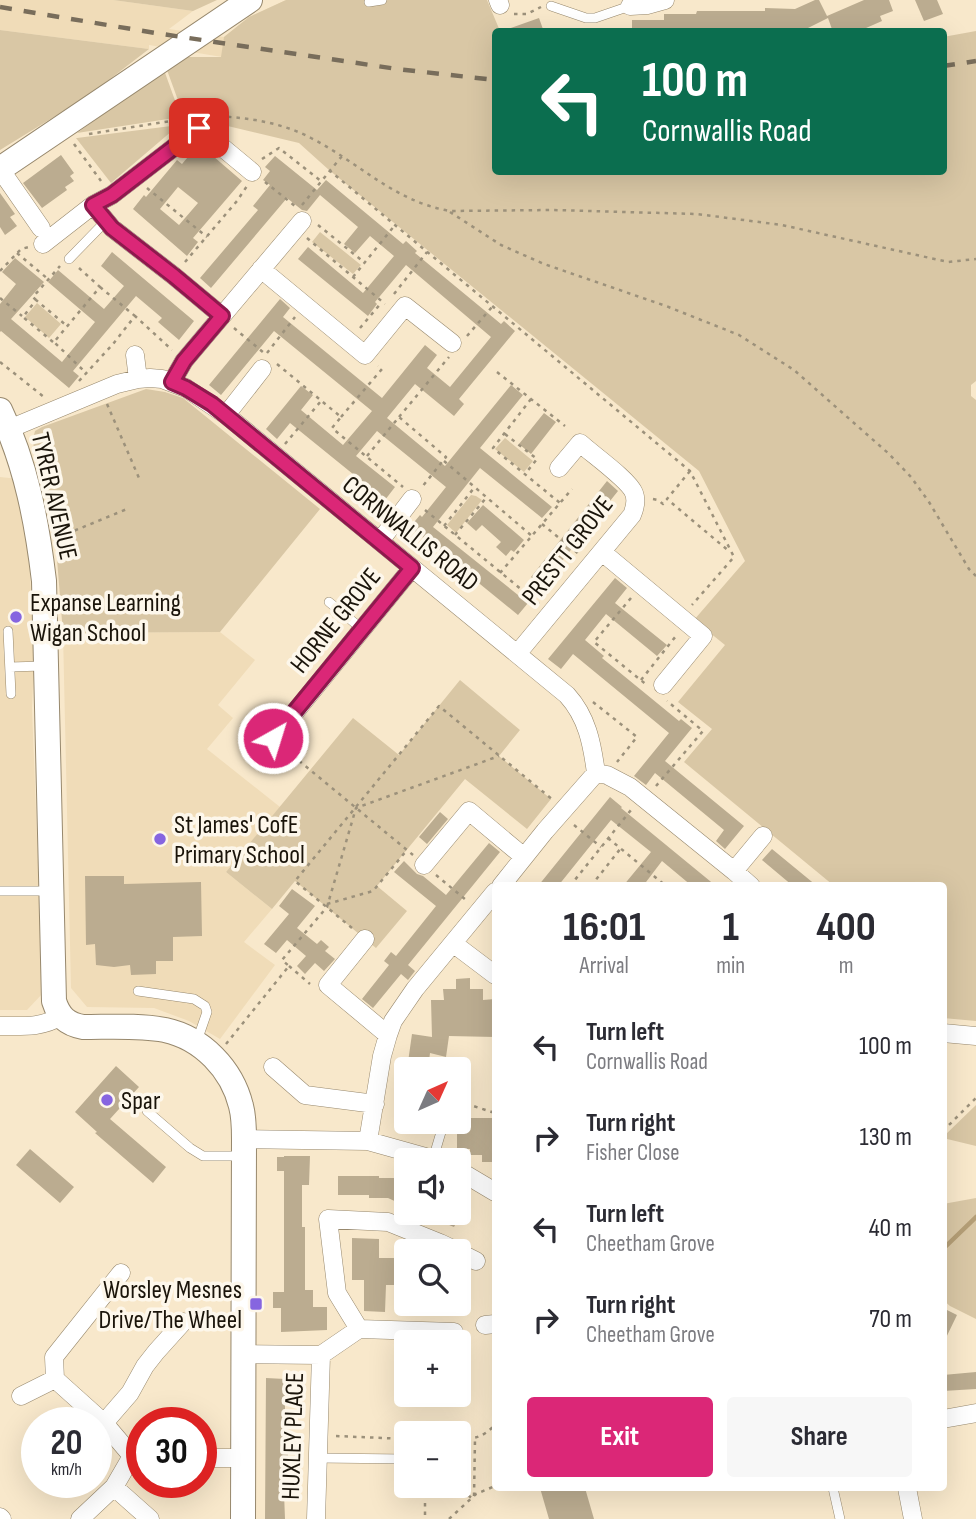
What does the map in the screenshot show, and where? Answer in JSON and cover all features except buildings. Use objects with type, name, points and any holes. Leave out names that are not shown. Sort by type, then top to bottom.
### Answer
[{"type":"street","points":[[250,0],[0,169],[42,236],[112,195],[199,128],[250,170]]},
{"type":"street","points":[[630,6],[665,0]]},
{"type":"street","points":[[93,205],[112,228],[221,317]]},
{"type":"street","points":[[172,382],[184,361],[261,269],[304,224]]},
{"type":"street","points":[[261,269],[365,355],[405,306],[456,346]]},
{"type":"street","points":[[135,355],[138,379]]},
{"type":"street","points":[[226,415],[268,362]]},
{"type":"street","name":"CORNWALLIS ROAD","points":[[4,419],[59,408],[117,384],[138,379],[162,379],[199,395],[567,695],[584,719],[601,774]]},
{"type":"street","name":"TYRER AVENUE","points":[[4,419],[27,484],[37,524],[44,581],[54,1001],[61,1016]]},
{"type":"street","name":"PRESTT GROVE","points":[[517,654],[632,515],[635,503],[633,491],[629,486],[580,443],[556,477]]},
{"type":"street","points":[[380,541],[412,499]]},
{"type":"street","points":[[597,559],[703,636],[663,685]]},
{"type":"street","name":"HORNE GROVE","points":[[273,738],[412,568]]},
{"type":"street","points":[[504,882],[562,811],[601,774],[630,787],[746,882]]},
{"type":"street","points":[[424,865],[469,811],[524,857]]},
{"type":"street","points":[[734,872],[763,836]]},
{"type":"street","points":[[368,1141],[382,1056],[393,1021],[415,989],[492,896]]},
{"type":"street","points":[[365,939],[328,985],[388,1035]]},
{"type":"street","points":[[454,944],[492,973]]},
{"type":"street","points":[[0,1026],[37,1026],[51,1023],[61,1016],[66,1021],[83,1027],[147,1027],[164,1030],[179,1034],[205,1050],[233,1084],[244,1119],[243,1519]]},
{"type":"street","points":[[947,1033],[976,1036]]},
{"type":"street","points":[[273,1067],[305,1095],[375,1104]]},
{"type":"street","points":[[244,1148],[368,1141],[394,1148]]},
{"type":"street","points":[[471,1176],[492,1190]]},
{"type":"street","points":[[359,1329],[337,1293],[328,1219],[388,1222],[430,1239]]},
{"type":"street","points":[[471,1258],[476,1261]]},
{"type":"street","points":[[86,1407],[55,1379],[54,1357],[121,1273]]},
{"type":"street","points":[[112,1414],[130,1394],[145,1366],[183,1322]]},
{"type":"street","points":[[244,1354],[321,1355],[359,1329],[394,1330]]},
{"type":"street","name":"HUXLEY PLACE","points":[[316,1519],[321,1355]]},
{"type":"street","points":[[21,1396],[55,1379]]},
{"type":"street","points":[[947,1418],[976,1413]]},
{"type":"street","points":[[112,1431],[126,1446]]},
{"type":"street","points":[[217,1458],[244,1458]]},
{"type":"street","points":[[80,1519],[114,1487],[126,1471]]},
{"type":"street","points":[[114,1487],[150,1519]]},
{"type":"street","points":[[908,1491],[913,1519]]},
{"type":"lane","points":[[369,2],[382,0]]},
{"type":"lane","points":[[551,6],[586,18],[595,18],[630,6]]},
{"type":"lane","points":[[69,259],[106,220]]},
{"type":"lane","points":[[329,602],[362,629]]},
{"type":"lane","points":[[8,631],[11,695]]},
{"type":"lane","points":[[10,667],[46,666]]},
{"type":"lane","points":[[0,891],[51,891]]},
{"type":"lane","points":[[138,991],[194,999],[205,1006],[205,1050]]},
{"type":"lane","points":[[147,1111],[203,1156],[244,1148]]},
{"type":"lane","points":[[318,1458],[394,1459]]},
{"type":"lane","points":[[834,1491],[840,1519]]},
{"type":"path","points":[[499,2],[520,15],[551,6]]},
{"type":"path","points":[[204,116],[241,117],[274,124],[309,136],[405,198],[433,208],[450,211],[553,210],[697,214],[782,225],[948,262],[976,259]]},
{"type":"path","points":[[82,135],[191,118]]},
{"type":"path","points":[[71,139],[112,195]]},
{"type":"path","points":[[250,170],[279,148],[321,181]]},
{"type":"path","points":[[250,170],[299,209],[342,156]]},
{"type":"path","points":[[174,276],[237,201],[250,181],[250,170]]},
{"type":"path","points":[[329,170],[690,471],[734,557],[641,680]]},
{"type":"path","points":[[134,177],[207,237]]},
{"type":"path","points":[[450,211],[501,245],[544,264],[666,306],[738,335],[794,370],[888,453],[911,477],[976,576]]},
{"type":"path","points":[[304,224],[365,263]]},
{"type":"path","points":[[304,224],[353,277],[399,314]]},
{"type":"path","points":[[353,277],[395,225]]},
{"type":"path","points":[[0,271],[21,249],[42,236]]},
{"type":"path","points":[[394,294],[427,252]]},
{"type":"path","points":[[17,253],[48,279]]},
{"type":"path","points":[[67,326],[33,297],[60,265],[69,259],[135,316]]},
{"type":"path","points":[[54,342],[100,287]]},
{"type":"path","points":[[0,298],[54,342],[85,372]]},
{"type":"path","points":[[23,317],[36,300]]},
{"type":"path","points":[[349,342],[382,302]]},
{"type":"path","points":[[268,362],[305,304]]},
{"type":"path","points":[[367,456],[492,306]]},
{"type":"path","points":[[221,317],[268,362],[341,417]]},
{"type":"path","points":[[365,355],[382,369],[332,428],[401,484],[412,499],[455,536],[551,613]]},
{"type":"path","points":[[0,362],[59,408]]},
{"type":"path","points":[[497,372],[565,426]]},
{"type":"path","points":[[102,390],[139,478]]},
{"type":"path","points":[[531,399],[493,448],[560,503]]},
{"type":"path","points":[[275,456],[321,401]]},
{"type":"path","points":[[399,417],[446,457],[412,499]]},
{"type":"path","points":[[504,433],[537,459],[525,474]]},
{"type":"path","points":[[443,461],[532,536]]},
{"type":"path","points":[[690,471],[667,499],[732,554]]},
{"type":"path","points":[[547,493],[556,477]]},
{"type":"path","points":[[444,526],[474,488]]},
{"type":"path","points":[[500,573],[572,489]]},
{"type":"path","points":[[455,536],[486,498]]},
{"type":"path","points":[[40,545],[127,509]]},
{"type":"path","points":[[542,524],[597,559]]},
{"type":"path","points":[[567,695],[590,699],[637,737],[601,774]]},
{"type":"path","points":[[365,939],[295,881],[439,706],[601,847]]},
{"type":"path","points":[[273,738],[479,912]]},
{"type":"path","points":[[356,808],[499,756]]},
{"type":"path","points":[[573,882],[642,797]]},
{"type":"path","points":[[328,985],[314,988],[282,960],[327,906],[356,808]]},
{"type":"path","points":[[608,838],[660,881]]},
{"type":"path","points":[[594,882],[621,848]]},
{"type":"path","points":[[327,906],[373,891],[407,850]]},
{"type":"path","points":[[205,1050],[289,966]]},
{"type":"path","points":[[947,1127],[976,1098]]},
{"type":"path","points":[[471,1105],[492,1112]]},
{"type":"path","points":[[471,1438],[483,1436],[492,1428]]},
{"type":"path","points":[[319,1436],[394,1438]]},
{"type":"path","points":[[473,1497],[475,1438]]},
{"type":"path","points":[[449,1519],[473,1497],[492,1488]]},
{"type":"path","points":[[425,1498],[427,1519]]},
{"type":"shaded area","points":[[0,0],[113,0],[193,11],[169,29],[224,37],[249,17],[286,0],[222,57],[149,45],[149,49],[0,30]]},
{"type":"shaded area","points":[[113,0],[217,0],[193,11]]},
{"type":"shaded area","points":[[286,0],[487,0],[499,28],[492,28],[492,175],[947,175],[947,36],[976,31],[976,381],[971,385],[971,396],[976,400],[976,1021],[947,1018],[947,882],[829,882],[684,762],[712,729],[678,702],[725,645],[694,620],[745,561],[699,471],[299,143],[215,123],[204,110],[183,114],[167,70],[183,57],[221,57],[224,37],[249,17]]},
{"type":"shaded area","points":[[0,30],[149,49],[88,96],[0,150]]},
{"type":"shaded area","points":[[164,70],[181,117],[77,133]]},
{"type":"shaded area","points":[[179,125],[111,183],[76,138],[77,138]]},
{"type":"shaded area","points":[[320,232],[361,265],[353,274],[312,242]]},
{"type":"shaded area","points":[[37,303],[61,324],[49,338],[25,317]]},
{"type":"shaded area","points":[[146,389],[183,398],[320,509],[220,632],[63,633],[55,535],[45,486],[34,451],[35,431]]},
{"type":"shaded area","points":[[505,438],[533,461],[524,472],[495,449]]},
{"type":"shaded area","points":[[0,477],[19,479],[30,573],[34,661],[32,708],[43,993],[27,1010],[0,1010]]},
{"type":"shaded area","points":[[471,495],[482,500],[456,533],[447,525]]},
{"type":"shaded area","name":"St James' CofE Primary School","points":[[220,632],[255,660],[218,705],[233,718],[207,749],[280,807],[226,872],[272,909],[244,942],[275,965],[220,1039],[189,1021],[154,1008],[87,1007],[71,988],[63,633]]},
{"type":"shaded area","points":[[460,680],[520,730],[499,756],[551,799],[527,829],[465,779],[377,886],[407,911],[376,948],[295,881],[272,909],[226,872],[353,718],[399,755]]},
{"type":"shaded area","points":[[976,1105],[976,1146],[947,1139],[947,1133]]},
{"type":"shaded area","points":[[976,1198],[976,1319],[947,1303],[947,1203]]},
{"type":"waterway","points":[[947,1245],[976,1217]]},
{"type":"railway","points":[[0,7],[397,69],[492,80]]},
{"type":"railway","points":[[947,65],[976,61]]},
{"type":"place","name":"Expanse Learning Wigan School","points":[[16,617]]},
{"type":"place","name":"St James' CofE Primary School","points":[[160,839]]},
{"type":"place","name":"Spar","points":[[107,1100]]},
{"type":"place","name":"Worsley Mesnes Drive/The Wheel","points":[[256,1304]]},
{"type":"route","points":[[199,128],[112,195],[93,205],[112,228],[222,316],[184,361],[172,382],[212,404],[412,568],[273,738]]}]
